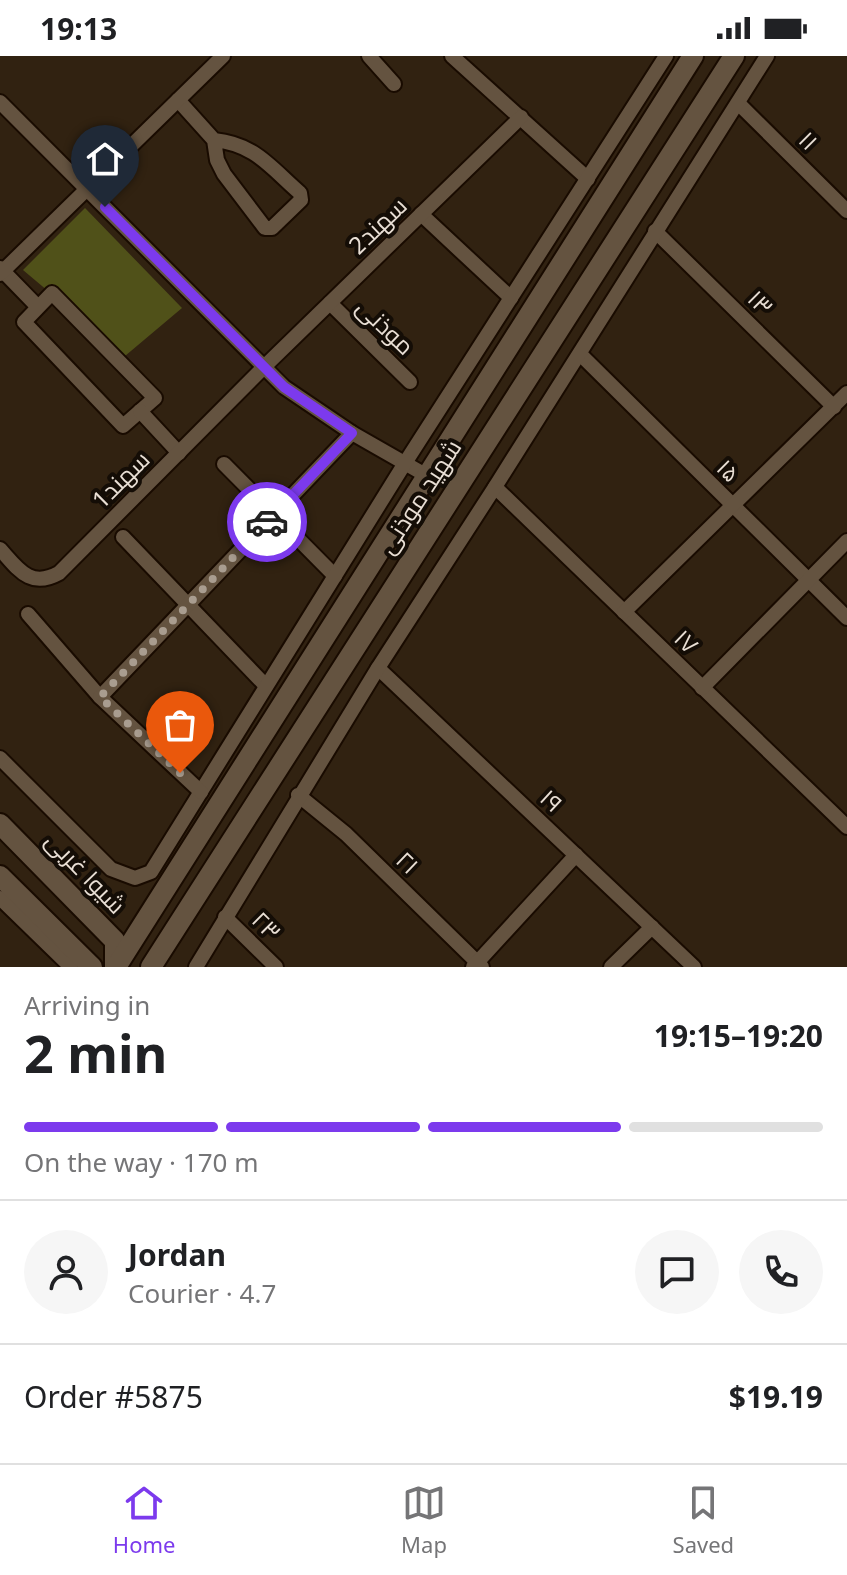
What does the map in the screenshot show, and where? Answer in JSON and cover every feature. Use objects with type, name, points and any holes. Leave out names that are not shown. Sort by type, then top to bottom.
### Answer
[{"type":"main road","name":"شهید موذنی","points":[[151,967],[734,56]]},
{"type":"main road","name":"شهید موذنی","points":[[116,967],[429,477],[690,57]]},
{"type":"main road","points":[[241,772],[262,792]]},
{"type":"main road","name":"شیوا غربی","points":[[0,824],[115,941],[116,967]]},
{"type":"main road","points":[[0,876],[92,967]]},
{"type":"street","points":[[37,306],[1,271],[223,56]]},
{"type":"street","points":[[369,56],[394,84]]},
{"type":"street","points":[[452,56],[588,179]]},
{"type":"street","points":[[0,758],[111,869],[135,878],[151,872],[405,463],[666,56]]},
{"type":"street","points":[[196,967],[298,795],[767,56]]},
{"type":"street","points":[[178,100],[214,140],[217,160],[224,174],[265,228],[272,228],[301,200],[300,193],[250,150],[236,142],[214,140]]},
{"type":"street","points":[[0,102],[284,387],[352,433],[429,477]]},
{"type":"street","name":"۱۱","points":[[738,103],[847,211]]},
{"type":"street","name":"2سهند","points":[[265,366],[521,117]]},
{"type":"street","points":[[421,214],[511,298]]},
{"type":"street","name":"۱۳","points":[[655,231],[834,407]]},
{"type":"street","points":[[52,293],[155,398],[123,426],[24,322],[37,306],[52,293]]},
{"type":"street","name":"موذنی","points":[[330,303],[410,382]]},
{"type":"street","name":"۱۵","points":[[580,354],[847,618]]},
{"type":"street","name":"1سهند","points":[[0,549],[22,573],[34,579],[48,579],[59,573],[265,366]]},
{"type":"street","points":[[624,612],[847,393]]},
{"type":"street","points":[[140,411],[179,453]]},
{"type":"street","points":[[100,697],[352,433]]},
{"type":"street","points":[[224,464],[335,576]]},
{"type":"street","name":"۱۷","points":[[495,487],[847,827]]},
{"type":"street","points":[[123,537],[266,686]]},
{"type":"street","points":[[702,688],[847,541]]},
{"type":"street","points":[[28,614],[100,697],[201,792]]},
{"type":"street","name":"۱۹","points":[[378,668],[694,967]]},
{"type":"street","name":"۲۱","points":[[298,795],[346,834],[477,965]]},
{"type":"street","points":[[477,965],[576,855]]},
{"type":"street","points":[[0,898],[71,967]]},
{"type":"street","name":"۲۳","points":[[225,917],[276,967]]},
{"type":"street","points":[[611,967],[652,927]]},
{"type":"shaded area","points":[[85,208],[182,308],[125,356],[23,270]]},
{"type":"way so far","points":[[180,773],[100,697],[267,522]]},
{"type":"route","points":[[105,207],[284,387],[352,433],[267,522]]}]
